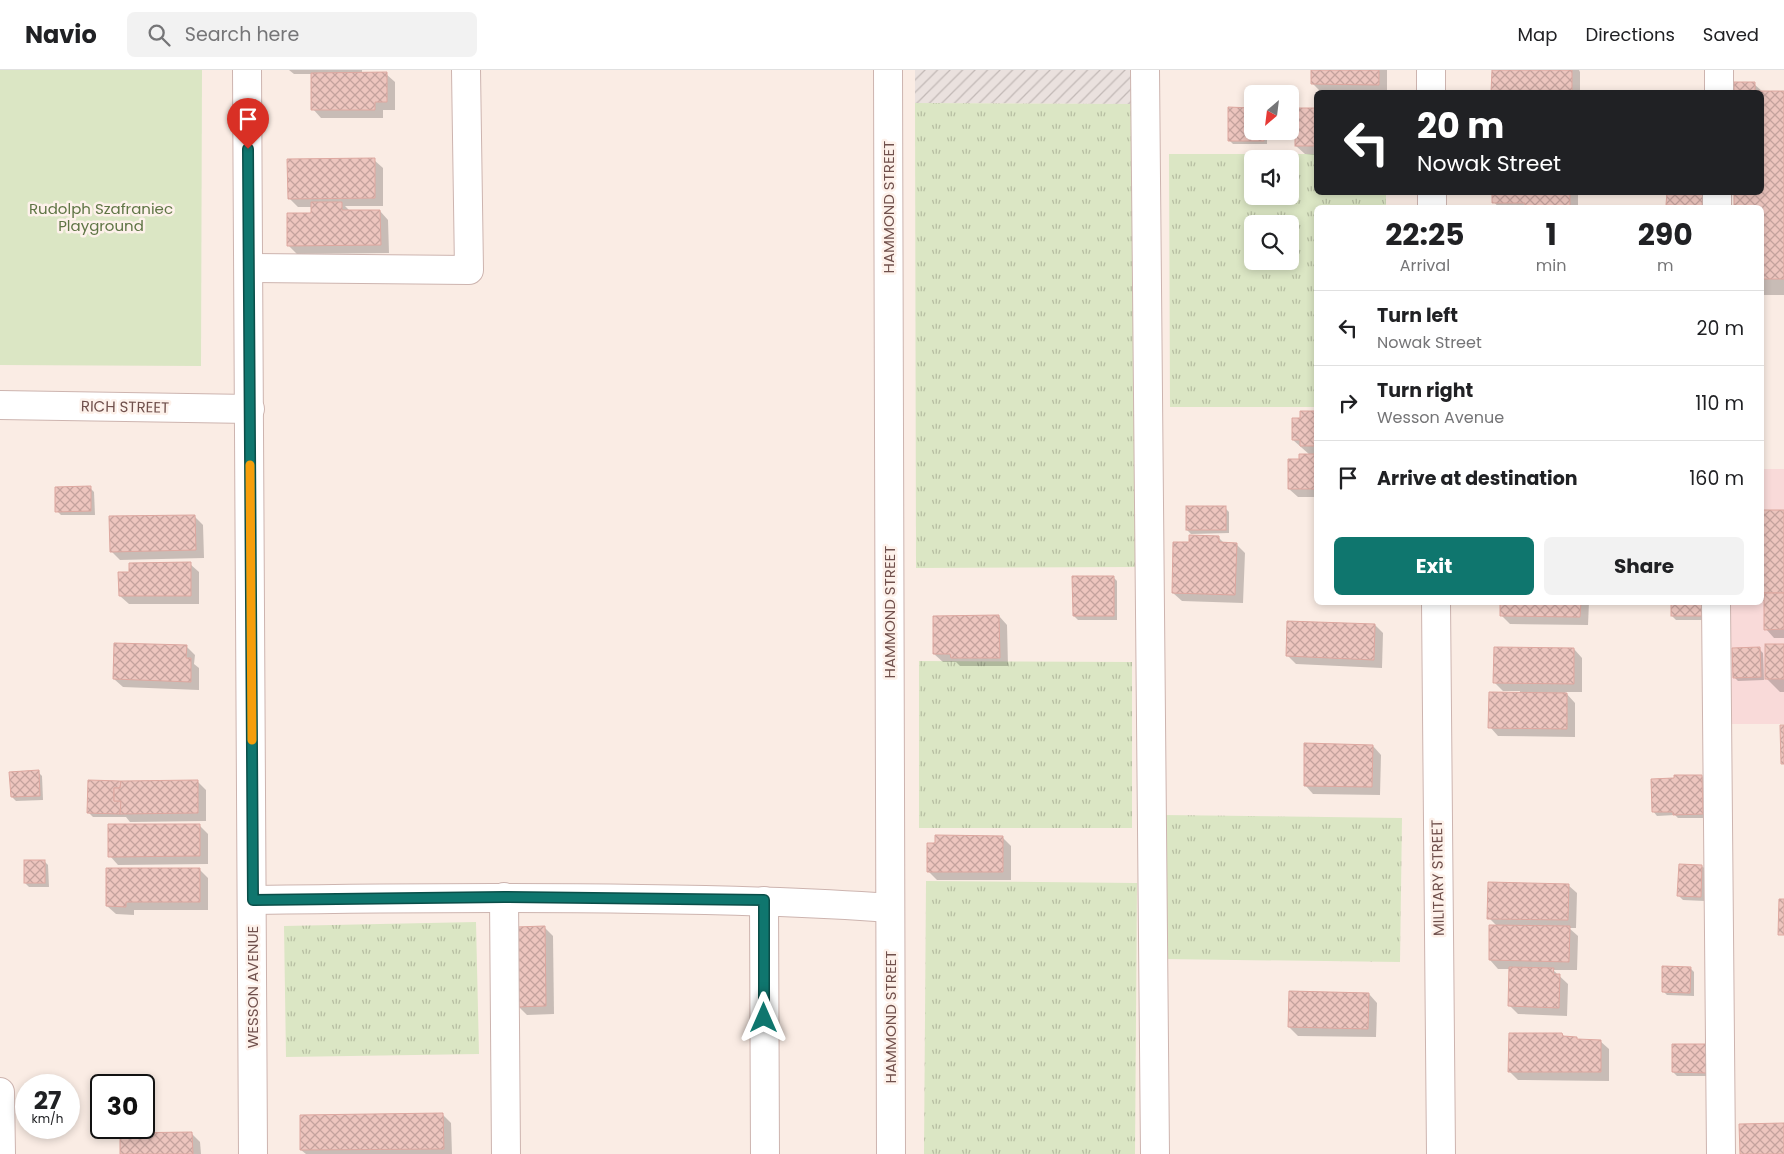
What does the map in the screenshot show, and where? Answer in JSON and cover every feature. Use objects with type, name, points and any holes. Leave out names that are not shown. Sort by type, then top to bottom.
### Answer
[{"type":"street","name":"WESSON AVENUE","points":[[247,70],[253,1154]]},
{"type":"street","points":[[249,268],[469,270],[466,70]]},
{"type":"street","name":"HAMMOND STREET","points":[[888,70],[891,1154]]},
{"type":"street","points":[[1145,70],[1155,1154]]},
{"type":"street","points":[[1431,70],[1431,90]]},
{"type":"street","points":[[1719,70],[1719,90]]},
{"type":"street","name":"RICH STREET","points":[[0,405],[250,409]]},
{"type":"street","name":"MILITARY STREET","points":[[1436,605],[1441,1154]]},
{"type":"street","points":[[1716,605],[1721,1154]]},
{"type":"street","points":[[253,900],[504,897],[764,900],[890,908]]},
{"type":"street","points":[[504,897],[506,1154]]},
{"type":"street","points":[[764,900],[765,1154]]},
{"type":"street","points":[[0,1092],[0,1154]]},
{"type":"shaded area","points":[[915,70],[1134,70],[1134,104],[915,103]]},
{"type":"shaded area","points":[[1764,469],[1784,469],[1784,724],[1731,724],[1731,605],[1764,605]]},
{"type":"green space","name":"Rudolph Szafraniec Playground","points":[[0,70],[202,70],[201,366],[0,365]]},
{"type":"green space","points":[[915,103],[1134,104],[1136,567],[916,568]]},
{"type":"green space","points":[[1169,154],[1244,154],[1244,205],[1299,205],[1299,154],[1314,154],[1314,195],[1386,195],[1386,205],[1314,205],[1314,407],[1170,407]]},
{"type":"green space","points":[[919,661],[1132,662],[1132,828],[919,828]]},
{"type":"green space","points":[[1163,815],[1402,818],[1400,962],[1162,959]]},
{"type":"green space","points":[[926,881],[1137,883],[1135,1154],[924,1154]]},
{"type":"green space","points":[[476,922],[479,1054],[286,1057],[284,926]]},
{"type":"building","points":[[1311,70],[1379,70],[1379,85],[1311,84]]},
{"type":"building","points":[[1492,70],[1572,70],[1572,90],[1491,90]]},
{"type":"building","points":[[387,72],[387,102],[375,102],[375,110],[311,110],[311,73]]},
{"type":"building","points":[[1734,82],[1755,82],[1755,90],[1734,90]]},
{"type":"building","points":[[1764,91],[1784,91],[1784,279],[1764,279],[1764,205],[1734,205],[1734,195],[1764,195]]},
{"type":"building","points":[[1228,107],[1244,108],[1244,140],[1264,141],[1228,141]]},
{"type":"building","points":[[1299,108],[1314,108],[1314,146],[1295,146],[1295,140],[1299,140]]},
{"type":"building","points":[[375,158],[375,198],[288,199],[287,159]]},
{"type":"building","points":[[1492,195],[1570,195],[1570,205],[1492,203]]},
{"type":"building","points":[[1667,195],[1703,195],[1702,205],[1666,205]]},
{"type":"building","points":[[311,202],[342,202],[342,210],[380,210],[381,245],[287,246],[287,213],[311,213]]},
{"type":"building","points":[[1300,411],[1314,411],[1314,446],[1300,446],[1300,440],[1292,440],[1292,418],[1300,418]]},
{"type":"building","points":[[1299,454],[1314,454],[1314,489],[1288,489],[1288,459],[1299,459]]},
{"type":"building","points":[[91,486],[91,511],[55,512],[55,487]]},
{"type":"building","points":[[1186,506],[1226,506],[1226,530],[1186,530]]},
{"type":"building","points":[[1764,510],[1784,510],[1784,593],[1764,593]]},
{"type":"building","points":[[195,515],[196,550],[110,552],[109,516]]},
{"type":"building","points":[[1189,535],[1219,536],[1219,542],[1237,543],[1235,595],[1172,593],[1173,542],[1189,542]]},
{"type":"building","points":[[191,562],[191,596],[119,596],[118,572],[129,572],[129,563]]},
{"type":"building","points":[[1072,576],[1114,576],[1114,616],[1073,616]]},
{"type":"building","points":[[1764,593],[1784,593],[1784,629],[1764,630]]},
{"type":"building","points":[[1500,605],[1581,605],[1580,617],[1500,616]]},
{"type":"building","points":[[1671,605],[1703,605],[1703,616],[1671,616]]},
{"type":"building","points":[[999,615],[1000,658],[951,658],[950,654],[933,654],[933,616]]},
{"type":"building","points":[[1287,621],[1375,624],[1374,660],[1286,656]]},
{"type":"building","points":[[114,643],[187,645],[186,658],[191,658],[191,682],[113,679]]},
{"type":"building","points":[[1765,644],[1784,644],[1784,679],[1765,679]]},
{"type":"building","points":[[1494,647],[1574,648],[1574,684],[1493,683]]},
{"type":"building","points":[[1760,647],[1761,677],[1733,678],[1732,648]]},
{"type":"building","points":[[1489,692],[1567,693],[1567,729],[1488,728]]},
{"type":"building","points":[[1780,725],[1784,725],[1784,764],[1781,764]]},
{"type":"building","points":[[1304,743],[1373,745],[1372,787],[1304,786]]},
{"type":"building","points":[[39,770],[40,796],[11,797],[9,772]]},
{"type":"building","points":[[1674,775],[1702,775],[1703,814],[1673,815],[1673,812],[1652,812],[1651,779],[1674,778]]},
{"type":"building","points":[[88,780],[121,781],[120,788],[114,788],[114,801],[121,801],[120,814],[87,813]]},
{"type":"building","points":[[198,780],[198,813],[120,814],[121,801],[114,801],[114,788],[120,788],[121,781]]},
{"type":"building","points":[[108,824],[200,824],[200,856],[108,857]]},
{"type":"building","points":[[935,835],[1003,836],[1003,872],[927,872],[927,843],[935,843]]},
{"type":"building","points":[[24,860],[45,860],[45,883],[24,883]]},
{"type":"building","points":[[1679,864],[1702,865],[1701,897],[1677,896]]},
{"type":"building","points":[[106,868],[200,868],[200,902],[126,902],[126,907],[106,906]]},
{"type":"building","points":[[1488,882],[1569,884],[1568,920],[1487,919]]},
{"type":"building","points":[[1779,899],[1784,899],[1784,935],[1778,935]]},
{"type":"building","points":[[1489,925],[1570,926],[1569,962],[1489,960]]},
{"type":"building","points":[[545,926],[546,1006],[517,1007],[516,927]]},
{"type":"building","points":[[1662,966],[1691,967],[1690,993],[1662,992]]},
{"type":"building","points":[[1509,967],[1554,968],[1553,974],[1560,974],[1559,1008],[1508,1006]]},
{"type":"building","points":[[1289,991],[1369,993],[1368,1029],[1288,1027]]},
{"type":"building","points":[[1509,1033],[1562,1033],[1563,1036],[1577,1037],[1577,1039],[1601,1040],[1601,1072],[1508,1072]]},
{"type":"building","points":[[1672,1044],[1707,1044],[1707,1073],[1672,1072]]},
{"type":"building","points":[[443,1113],[444,1149],[300,1150],[300,1115]]},
{"type":"building","points":[[1784,1123],[1784,1154],[1740,1154],[1739,1124]]},
{"type":"building","points":[[192,1132],[193,1154],[120,1154],[120,1139],[155,1139],[155,1133]]},
{"type":"slow traffic","points":[[250,465],[252,740]]},
{"type":"route","points":[[248,149],[253,900],[504,897],[764,900],[764,1018]]}]
